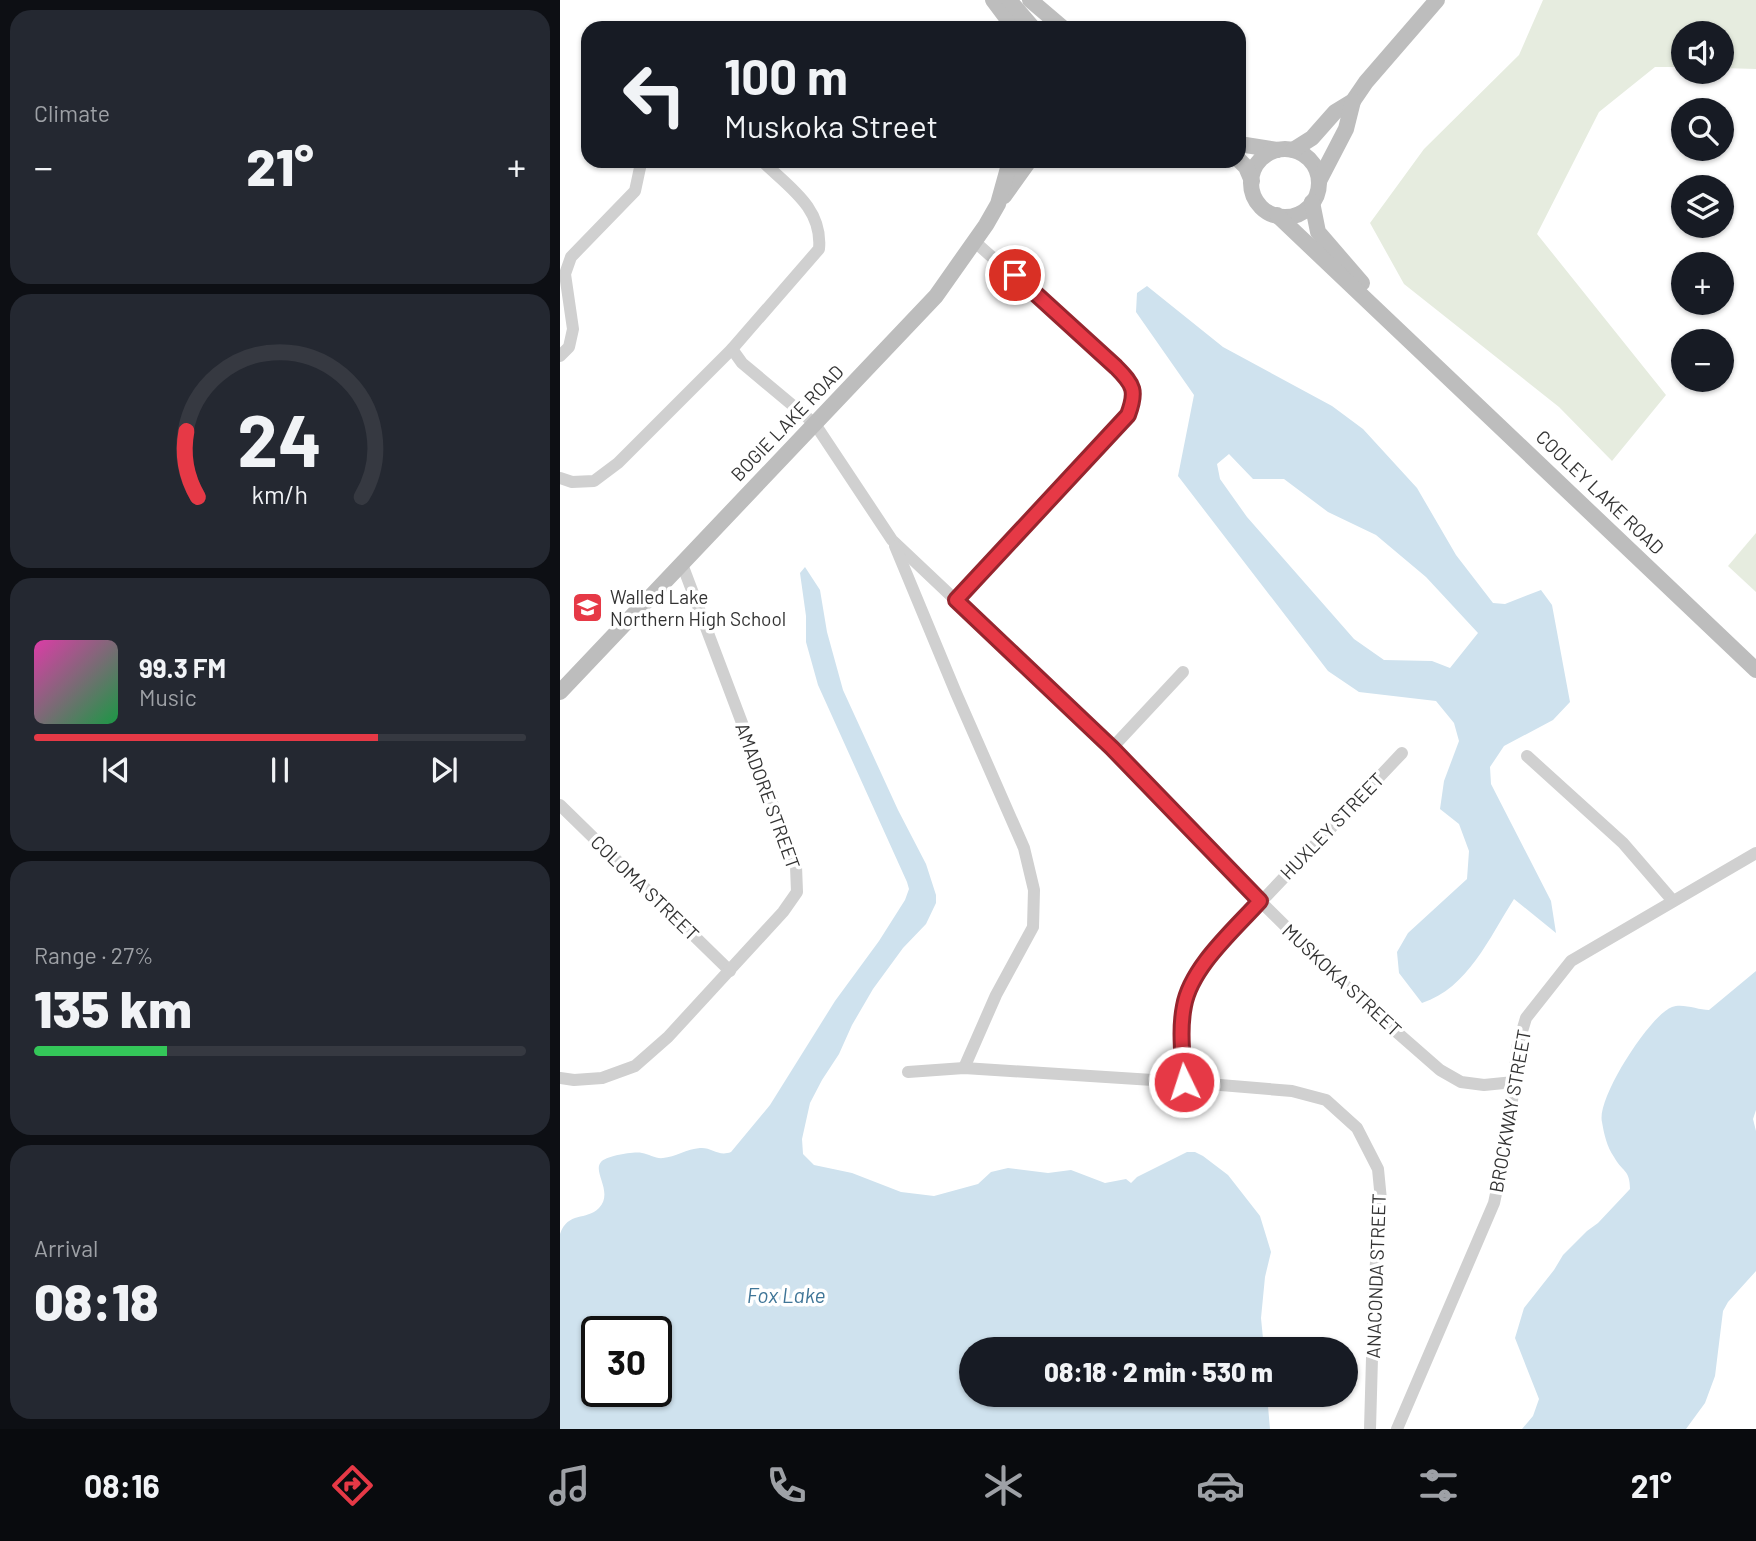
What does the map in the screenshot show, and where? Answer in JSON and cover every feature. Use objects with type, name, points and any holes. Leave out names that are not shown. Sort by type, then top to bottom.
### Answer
[{"type":"street","points":[[993,0],[1009,21]]},
{"type":"street","points":[[1009,0],[1027,21]]},
{"type":"street","points":[[1030,0],[1055,21]]},
{"type":"street","points":[[1319,181],[1346,129],[1353,101],[1366,82],[1437,0]]},
{"type":"street","points":[[1246,145],[1285,150],[1307,157],[1314,165],[1319,187],[1312,202],[1299,214],[1277,215],[1266,211],[1253,192],[1253,171],[1267,154],[1285,150],[1312,138],[1335,112],[1353,101]]},
{"type":"street","points":[[1246,167],[1252,181]]},
{"type":"street","points":[[560,356],[569,346],[573,329],[565,274],[571,257],[635,191],[640,168]]},
{"type":"street","points":[[560,478],[572,482],[594,481],[618,463],[732,349],[819,249],[817,222],[810,207],[769,168]]},
{"type":"street","name":"BOGIE LAKE ROAD","points":[[560,692],[936,296],[975,242],[998,204],[1008,168]]},
{"type":"street","points":[[998,204],[1024,168]]},
{"type":"street","name":"COOLEY LAKE ROAD","points":[[1312,202],[1318,232],[1416,346]]},
{"type":"street","name":"COOLEY LAKE ROAD","points":[[1277,215],[1756,670]]},
{"type":"street","points":[[956,600],[1128,415],[1135,398],[1129,380],[1116,367],[975,242]]},
{"type":"street","name":"MUSKOKA STREET","points":[[732,349],[742,363],[815,424],[892,540],[1024,848],[1034,890],[1033,927],[996,995],[964,1068]]},
{"type":"street","name":"MUSKOKA STREET","points":[[892,540],[1112,748],[1360,1000],[1440,1070],[1461,1082],[1484,1085],[1514,1082]]},
{"type":"street","name":"AMADORE STREET","points":[[560,1078],[602,1078],[635,1066],[668,1037],[730,971],[783,912],[797,892],[796,866],[682,564]]},
{"type":"street","points":[[1112,748],[1183,672]]},
{"type":"street","name":"HUXLEY STREET","points":[[1184,1082],[1181,1030],[1184,1005],[1191,984],[1219,946],[1402,752]]},
{"type":"street","points":[[1527,756],[1623,843],[1673,901]]},
{"type":"street","name":"COLOMA STREET","points":[[560,806],[730,971]]},
{"type":"street","name":"BROCKWAY STREET","points":[[1397,1429],[1494,1203],[1509,1133],[1517,1048],[1526,1018],[1571,961],[1756,853]]},
{"type":"street","name":"ANACONDA STREET","points":[[908,1072],[964,1068],[1184,1082],[1292,1091],[1326,1100],[1357,1128],[1378,1169],[1381,1200],[1374,1287],[1370,1429]]},
{"type":"shaded area","points":[[1543,0],[1756,0],[1756,69],[1734,68],[1734,21],[1671,21],[1671,67],[1655,67],[1599,112],[1537,234],[1666,395],[1612,461],[1559,407],[1404,284],[1370,223],[1424,149],[1519,55]]},
{"type":"shaded area","points":[[1756,533],[1756,592],[1728,566]]},
{"type":"water","points":[[1147,286],[1223,347],[1332,406],[1363,429],[1417,488],[1456,555],[1493,603],[1505,604],[1541,590],[1552,605],[1570,702],[1553,720],[1504,746],[1490,767],[1491,784],[1551,901],[1556,933],[1514,899],[1465,974],[1438,996],[1422,1003],[1399,973],[1397,952],[1408,933],[1467,879],[1469,851],[1459,824],[1440,809],[1444,781],[1459,741],[1454,723],[1436,701],[1359,692],[1328,671],[1178,476],[1194,395],[1136,312],[1137,293]],"holes":[[[1229,454],[1253,479],[1284,479],[1328,512],[1376,535],[1426,577],[1478,633],[1450,668],[1432,661],[1384,660],[1354,639],[1247,517],[1220,479],[1217,464]]]},
{"type":"water","name":"Fox Lake","points":[[805,567],[820,590],[827,632],[843,690],[926,864],[936,903],[926,924],[903,948],[873,989],[839,1054],[822,1080],[810,1103],[802,1139],[803,1154],[814,1165],[852,1173],[901,1192],[934,1196],[978,1184],[991,1172],[1008,1168],[1048,1173],[1071,1170],[1105,1183],[1126,1179],[1131,1183],[1137,1177],[1187,1152],[1203,1156],[1228,1175],[1260,1216],[1271,1252],[1265,1277],[1261,1318],[1263,1337],[959,1337],[959,1407],[1268,1407],[1270,1429],[560,1429],[560,1234],[572,1219],[594,1212],[603,1202],[604,1189],[599,1171],[601,1162],[614,1156],[633,1153],[660,1158],[700,1148],[722,1153],[731,1152],[770,1105],[835,1001],[879,941],[909,889],[818,685],[806,642],[806,616],[800,573]]},
{"type":"water","points":[[1756,971],[1756,1110],[1753,1119],[1756,1131],[1756,1271],[1723,1311],[1715,1376],[1705,1403],[1686,1429],[1522,1429],[1533,1416],[1539,1399],[1515,1338],[1524,1308],[1563,1255],[1630,1189],[1627,1174],[1609,1149],[1605,1136],[1602,1111],[1607,1095],[1626,1059],[1662,1013],[1676,1006],[1709,1010]]},
{"type":"place","name":"Walled Lake Northern High School","points":[[587,608]]},
{"type":"route","points":[[1015,275],[1129,380],[1135,398],[1128,415],[956,600],[1112,748],[1260,901],[1219,946],[1191,984],[1184,1005],[1181,1030],[1184,1082]]}]
